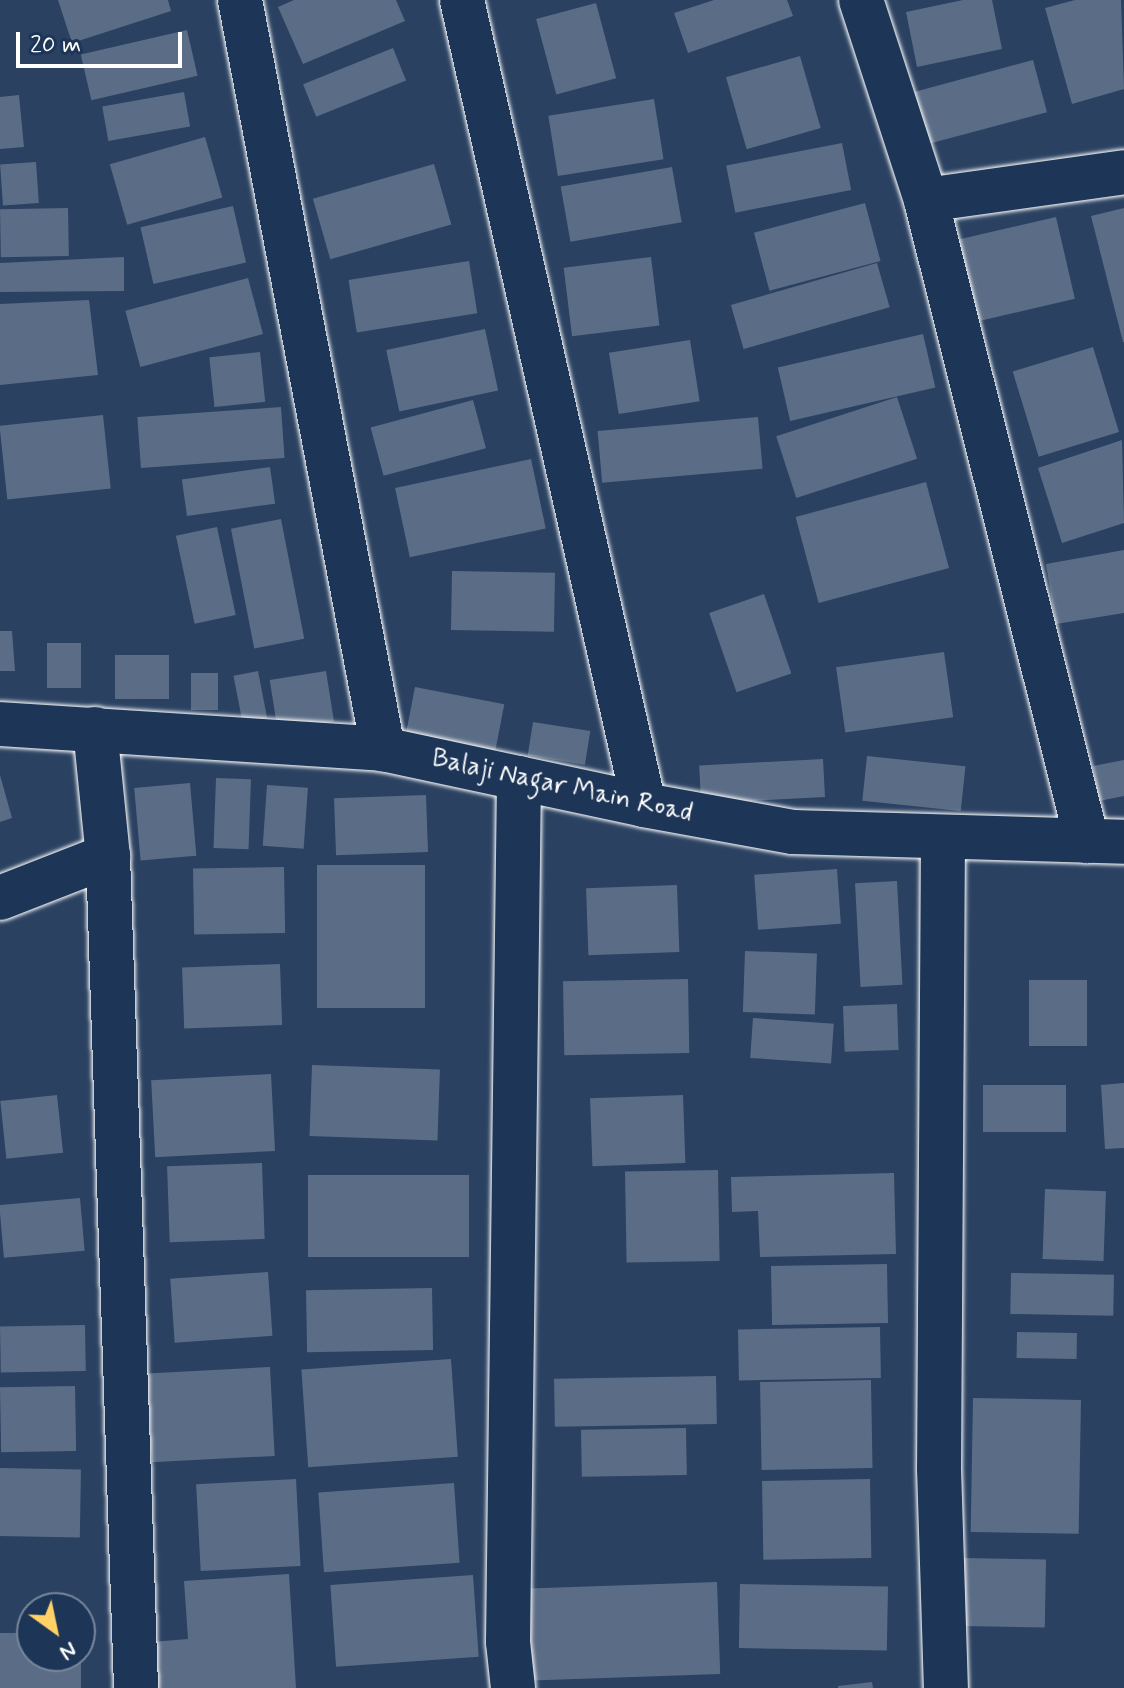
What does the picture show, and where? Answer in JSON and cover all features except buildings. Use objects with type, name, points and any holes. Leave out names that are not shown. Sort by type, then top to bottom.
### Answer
[{"type":"street","points":[[240,0],[383,749]]},
{"type":"street","points":[[462,0],[644,805]]},
{"type":"street","points":[[861,0],[926,200],[1106,842]]},
{"type":"street","points":[[926,200],[1124,172]]},
{"type":"street","name":"Balaji Nagar Main Road","points":[[0,724],[383,749],[644,805],[793,832],[1106,842]]},
{"type":"street","points":[[95,729],[108,856],[136,1688]]},
{"type":"street","points":[[513,1688],[508,1642],[519,778]]},
{"type":"street","points":[[943,837],[939,1468],[946,1688]]},
{"type":"street","points":[[0,898],[108,856]]}]
